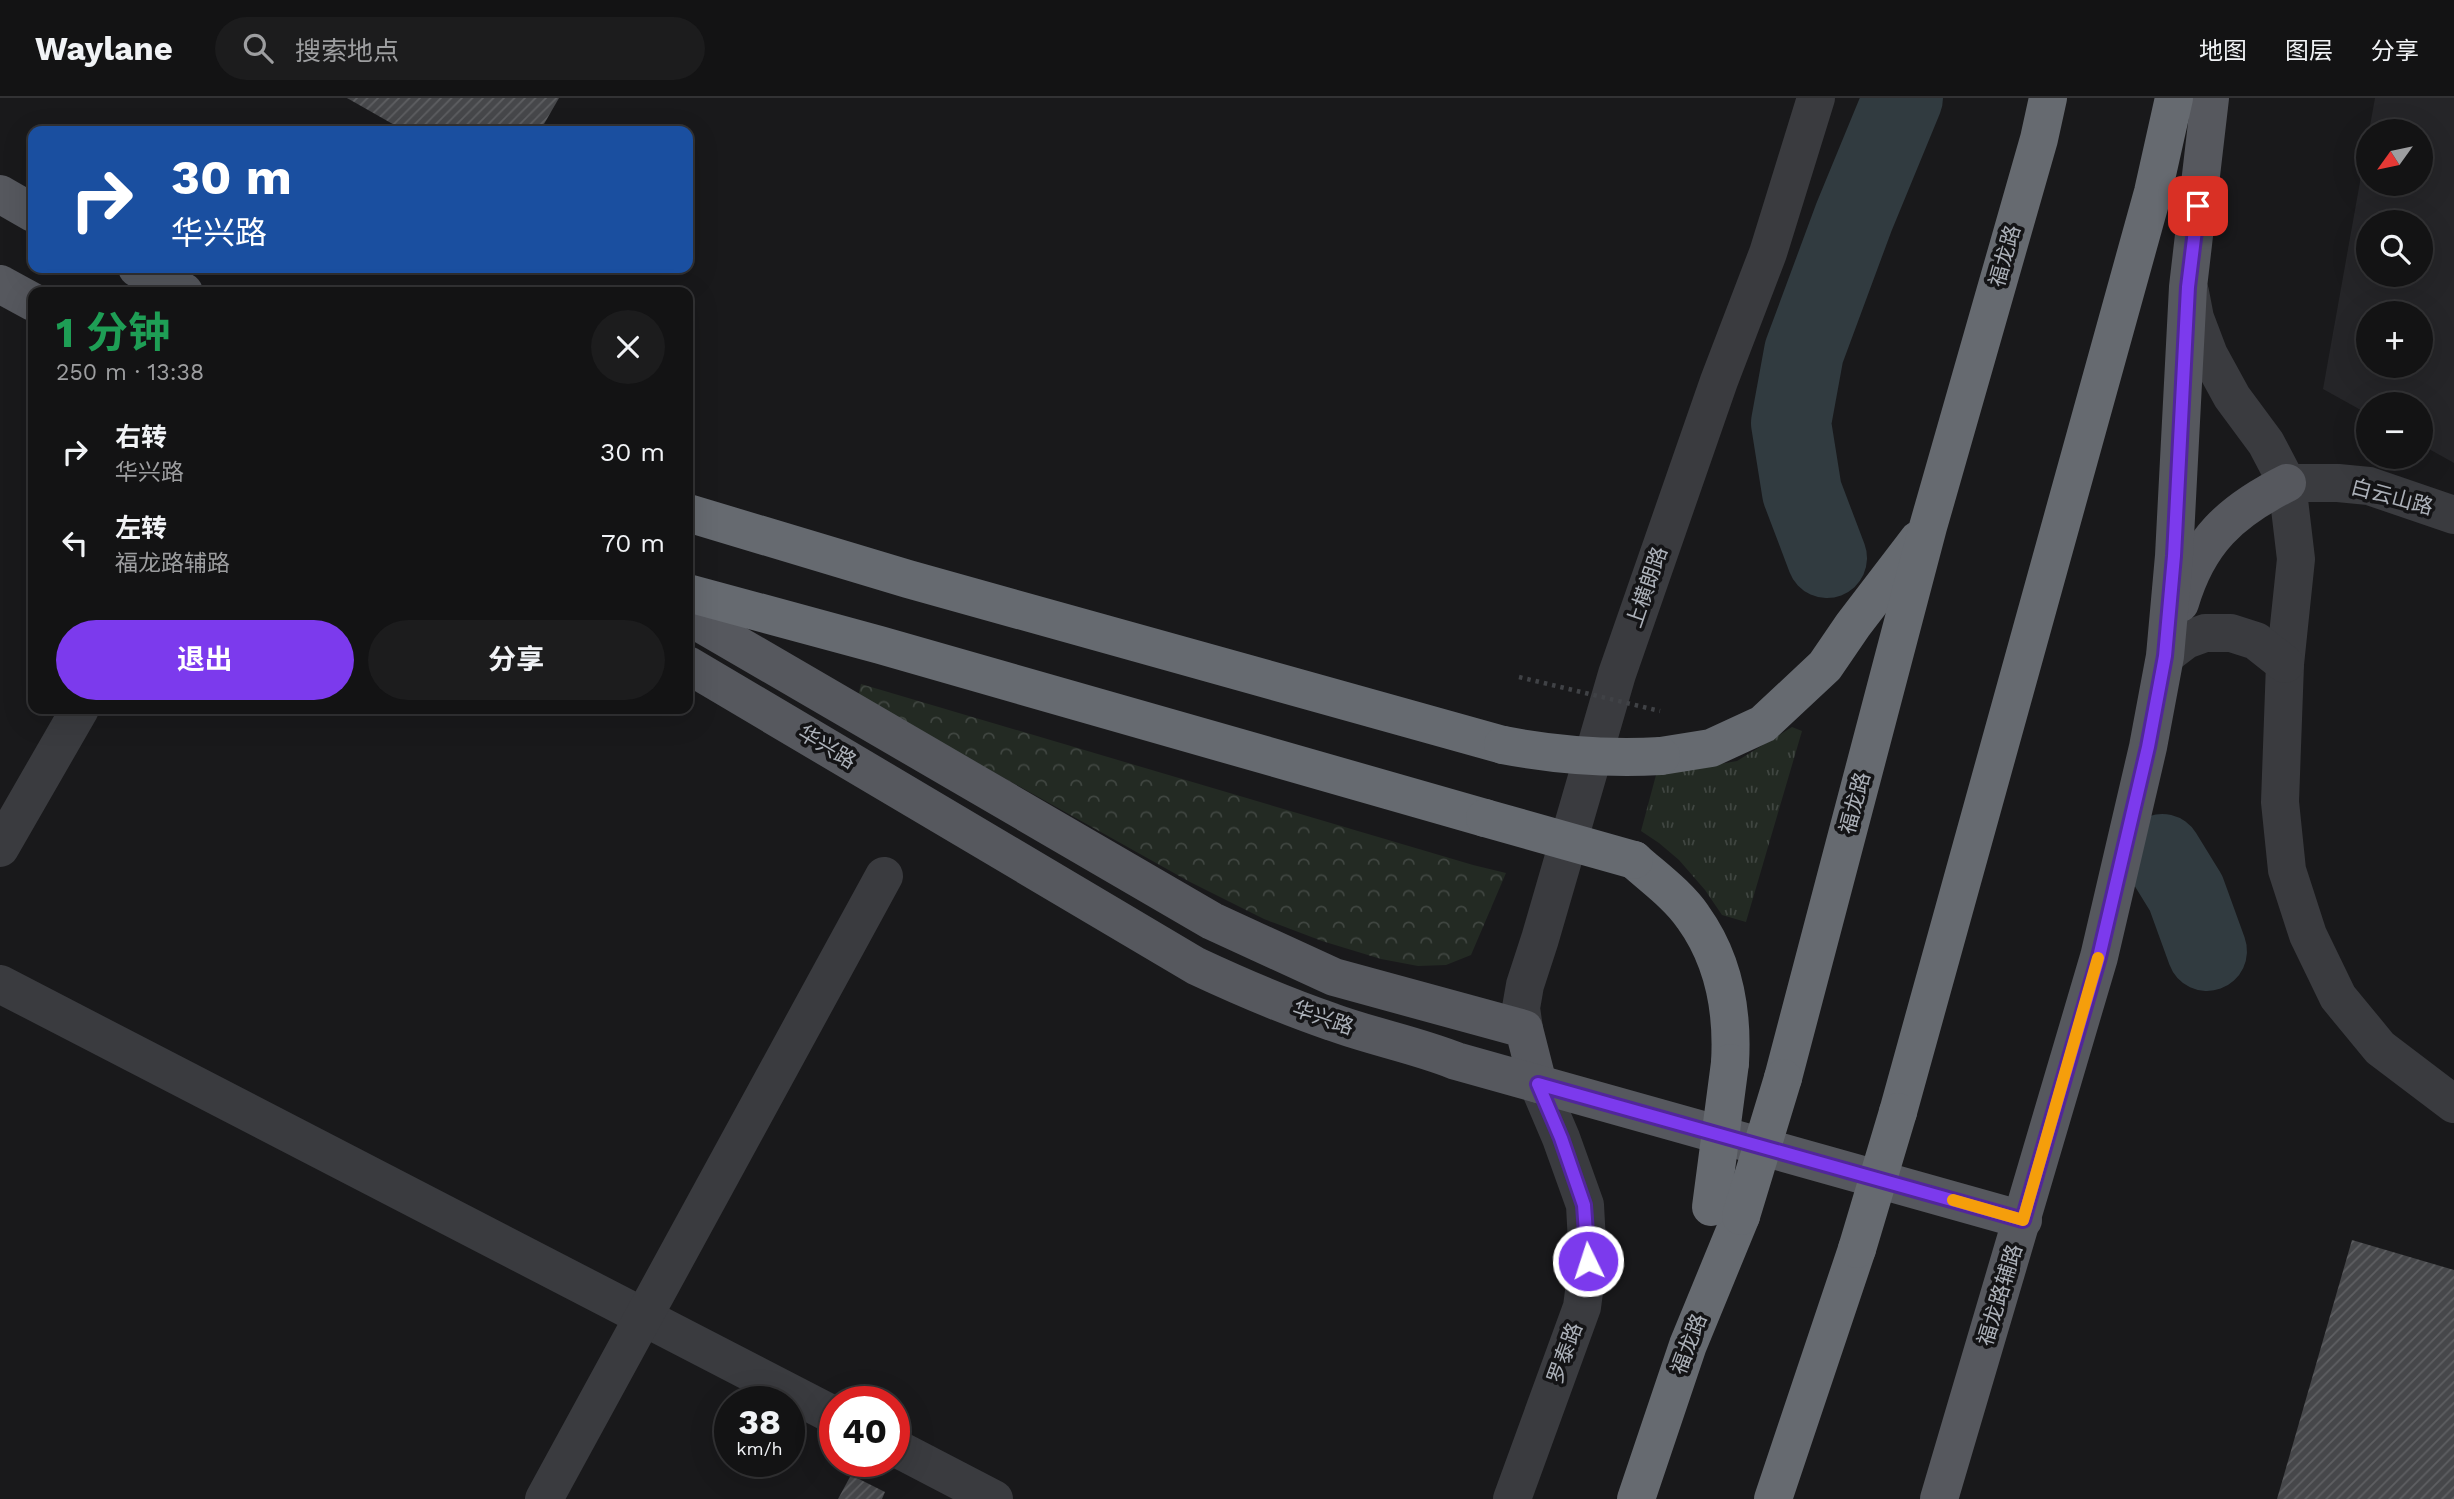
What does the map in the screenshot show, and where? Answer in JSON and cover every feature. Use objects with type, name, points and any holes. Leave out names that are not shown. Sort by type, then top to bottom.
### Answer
[{"type":"highway","name":"福龙路","points":[[1636,1499],[1688,1345],[1726,1212],[1783,1078],[1928,527],[2039,139],[2048,98]]},
{"type":"highway","points":[[1773,1499],[1857,1249],[1898,1112],[2153,192],[2174,98]]},
{"type":"highway","points":[[693,514],[908,579],[1503,746],[1594,757],[1661,756],[1711,748],[1763,724],[1825,666],[1928,527]]},
{"type":"highway","points":[[693,594],[1634,860],[1674,895],[1692,916],[1707,940],[1727,996],[1732,1029],[1726,1212]]},
{"type":"main road","name":"福龙路辅路","points":[[1939,1499],[2099,957],[2148,747],[2165,656],[2188,287],[2210,98]]},
{"type":"main road","points":[[0,194],[28,210]]},
{"type":"main road","points":[[147,273],[174,287]]},
{"type":"main road","points":[[0,284],[28,299]]},
{"type":"main road","points":[[2165,656],[2182,596],[2202,552],[2226,521],[2254,499],[2287,484]]},
{"type":"main road","name":"华兴路","points":[[693,619],[1212,922],[1334,977],[1524,1029]]},
{"type":"main road","name":"华兴路","points":[[693,668],[1196,966],[1253,993],[1334,1023],[1538,1084],[2023,1220]]},
{"type":"main road","name":"上横朗路","points":[[1524,1029],[1538,1084]]},
{"type":"street","name":"上横朗路","points":[[1524,1029],[1521,1008],[1525,985],[1617,674],[1719,381],[1768,253],[1816,98]]},
{"type":"street","points":[[2188,287],[2208,355],[2232,397],[2266,443],[2287,484],[2296,559],[2285,664],[2280,802],[2287,870],[2308,935],[2338,997],[2380,1048],[2454,1104]]},
{"type":"street","name":"白云山路","points":[[2287,484],[2338,483],[2369,486],[2454,516]]},
{"type":"street","points":[[2165,656],[2186,640],[2205,633],[2231,633],[2256,641],[2285,664]]},
{"type":"street","points":[[0,848],[77,714]]},
{"type":"street","points":[[544,1499],[884,876]]},
{"type":"street","points":[[0,984],[819,1408]]},
{"type":"street","name":"罗泰路","points":[[1511,1499],[1582,1307],[1588,1261],[1584,1205],[1561,1138],[1538,1084]]},
{"type":"street","points":[[910,1455],[994,1499]]},
{"type":"path","points":[[1520,677],[1671,714]]},
{"type":"shaded area","points":[[2375,98],[2454,98],[2454,463],[2433,451],[2433,392],[2356,392],[2356,407],[2323,389],[2357,196],[2433,196],[2433,119],[2371,119]]},
{"type":"green space","points":[[861,684],[1506,873],[1471,955],[1446,965],[1418,966],[1381,959],[1264,919],[1190,882],[858,696]]},
{"type":"green space","points":[[1792,727],[1802,731],[1746,922],[1722,915],[1679,860],[1641,831],[1656,775],[1737,761]]},
{"type":"building","points":[[347,98],[559,98],[543,126],[396,126]]},
{"type":"building","points":[[2352,1240],[2454,1270],[2454,1499],[2277,1499]]},
{"type":"building","points":[[850,1477],[885,1492],[882,1499],[838,1499]]},
{"type":"waterway","points":[[1827,558],[1802,492],[1791,423],[1804,352],[1854,217],[1903,98]]},
{"type":"waterway","points":[[2162,854],[2186,893],[2207,951]]},
{"type":"slow traffic","points":[[1953,1200],[2023,1220],[2098,958]]},
{"type":"route","points":[[1588,1261],[1584,1205],[1561,1138],[1538,1084],[2023,1220],[2099,957],[2148,747],[2165,656],[2174,556],[2188,287],[2198,206]]}]
